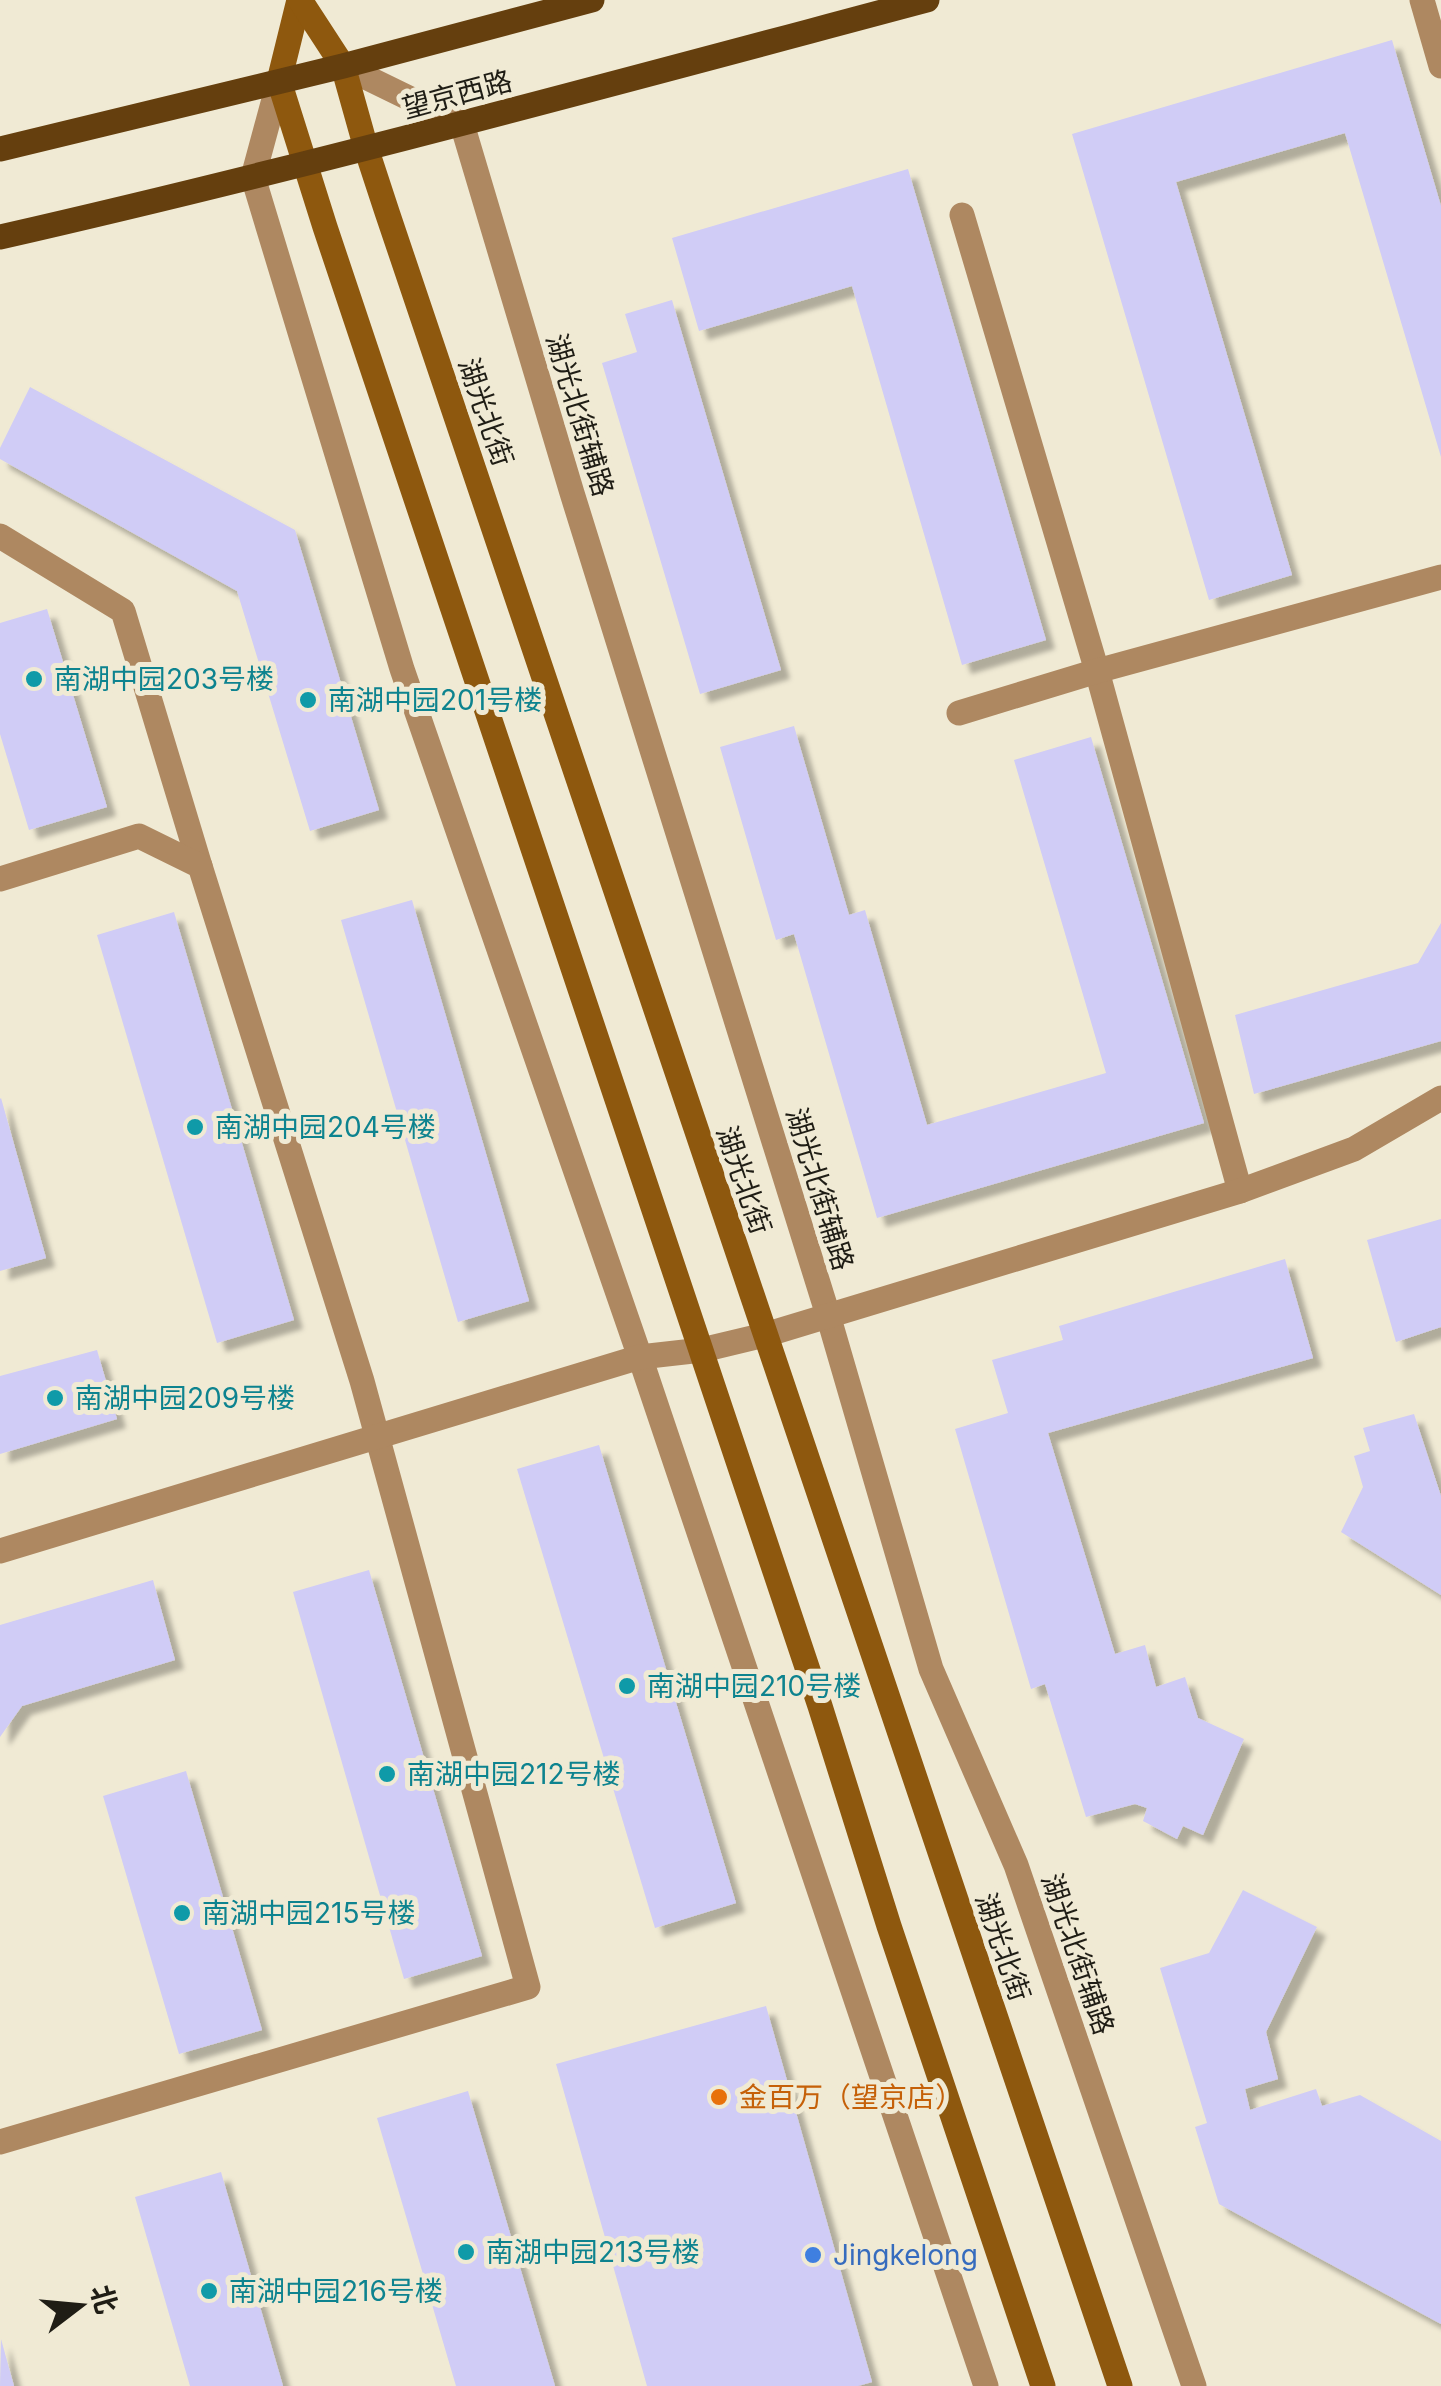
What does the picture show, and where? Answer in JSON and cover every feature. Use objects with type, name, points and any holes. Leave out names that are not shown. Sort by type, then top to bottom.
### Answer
[{"type":"main road","name":"望京西路","points":[[0,149],[592,0]]},
{"type":"main road","name":"望京西路","points":[[0,237],[462,124],[928,0]]},
{"type":"street","name":"湖光北街","points":[[300,0],[342,66],[366,148],[1120,2386]]},
{"type":"street","name":"湖光北街","points":[[279,80],[300,0]]},
{"type":"street","points":[[1422,0],[1441,66]]},
{"type":"street","points":[[342,66],[462,124]]},
{"type":"street","points":[[279,80],[1043,2386]]},
{"type":"street","points":[[279,80],[253,177],[402,670],[640,1357],[986,2386]]},
{"type":"street","name":"湖光北街辅路","points":[[462,124],[572,493],[828,1315],[931,1669],[1016,1866],[1194,2386]]},
{"type":"street","points":[[962,215],[1098,671],[1240,1190]]},
{"type":"street","points":[[0,536],[123,612],[362,1381],[528,1987],[0,2142]]},
{"type":"street","points":[[959,713],[1441,577]]},
{"type":"street","points":[[0,880],[139,836],[200,866]]},
{"type":"street","points":[[0,1551],[640,1357],[702,1350],[765,1335],[1240,1190],[1354,1149],[1441,1098]]},
{"type":"building","points":[[1392,40],[1441,206],[1441,457],[1345,133],[1176,182],[1292,575],[1209,600],[1072,134]]},
{"type":"building","points":[[908,169],[1046,640],[962,665],[852,286],[699,331],[672,238]]},
{"type":"building","points":[[672,300],[781,670],[700,694],[602,363],[637,352],[625,314]]},
{"type":"building","name":"南湖中园201号楼","points":[[30,387],[295,530],[379,810],[310,831],[237,591],[0,459],[0,448]]},
{"type":"building","name":"南湖中园203号楼","points":[[47,609],[107,807],[29,830],[0,734],[0,623]]},
{"type":"building","points":[[794,726],[849,915],[865,910],[927,1125],[1106,1073],[1014,760],[1091,737],[1204,1123],[877,1218],[794,934],[776,940],[720,747]]},
{"type":"building","points":[[412,900],[529,1301],[458,1322],[341,920]]},
{"type":"building","name":"南湖中园204号楼","points":[[174,912],[294,1320],[217,1343],[97,935]]},
{"type":"building","points":[[1441,923],[1441,1041],[1254,1094],[1235,1015],[1418,963]]},
{"type":"building","points":[[0,1099],[46,1258],[0,1271]]},
{"type":"building","points":[[1441,1219],[1441,1327],[1396,1342],[1367,1240]]},
{"type":"building","points":[[1285,1259],[1313,1358],[1048,1433],[1115,1654],[1145,1645],[1156,1687],[1185,1677],[1198,1718],[1244,1739],[1203,1835],[1183,1826],[1177,1839],[1143,1821],[1147,1808],[1135,1804],[1086,1817],[1045,1684],[1031,1689],[955,1429],[1008,1413],[992,1360],[1063,1340],[1059,1326]]},
{"type":"building","name":"南湖中园209号楼","points":[[97,1350],[117,1419],[0,1454],[0,1376]]},
{"type":"building","points":[[1414,1414],[1441,1496],[1441,1595],[1341,1532],[1363,1487],[1354,1456],[1370,1451],[1363,1428]]},
{"type":"building","name":"南湖中园210号楼","points":[[599,1445],[736,1903],[655,1928],[517,1469]]},
{"type":"building","name":"南湖中园212号楼","points":[[369,1570],[482,1956],[404,1979],[293,1592]]},
{"type":"building","points":[[153,1580],[175,1660],[22,1706],[0,1737],[0,1625]]},
{"type":"building","name":"南湖中园215号楼","points":[[186,1771],[262,2030],[179,2054],[103,1796]]},
{"type":"building","points":[[1243,1890],[1317,1927],[1266,2032],[1278,2079],[1245,2089],[1250,2110],[1316,2089],[1322,2106],[1360,2095],[1441,2141],[1441,2324],[1219,2204],[1195,2127],[1207,2123],[1160,1968],[1209,1953]]},
{"type":"building","points":[[766,2006],[872,2382],[858,2386],[647,2386],[556,2064]]},
{"type":"building","name":"南湖中园213号楼","points":[[468,2091],[555,2386],[456,2386],[377,2118]]},
{"type":"building","name":"南湖中园216号楼","points":[[221,2172],[283,2386],[190,2386],[135,2197]]},
{"type":"building","points":[[1,2339],[14,2386],[0,2386]]},
{"type":"place","name":"南湖中园203号楼","points":[[34,679]]},
{"type":"place","name":"南湖中园201号楼","points":[[308,700]]},
{"type":"place","name":"南湖中园204号楼","points":[[195,1127]]},
{"type":"place","name":"南湖中园209号楼","points":[[55,1398]]},
{"type":"place","name":"南湖中园210号楼","points":[[627,1686]]},
{"type":"place","name":"南湖中园212号楼","points":[[387,1774]]},
{"type":"place","name":"南湖中园215号楼","points":[[182,1913]]},
{"type":"place","name":"金百万（望京店）","points":[[719,2097]]},
{"type":"place","name":"南湖中园213号楼","points":[[466,2252]]},
{"type":"place","name":"Jingkelong","points":[[813,2255]]},
{"type":"place","name":"南湖中园216号楼","points":[[209,2291]]}]
